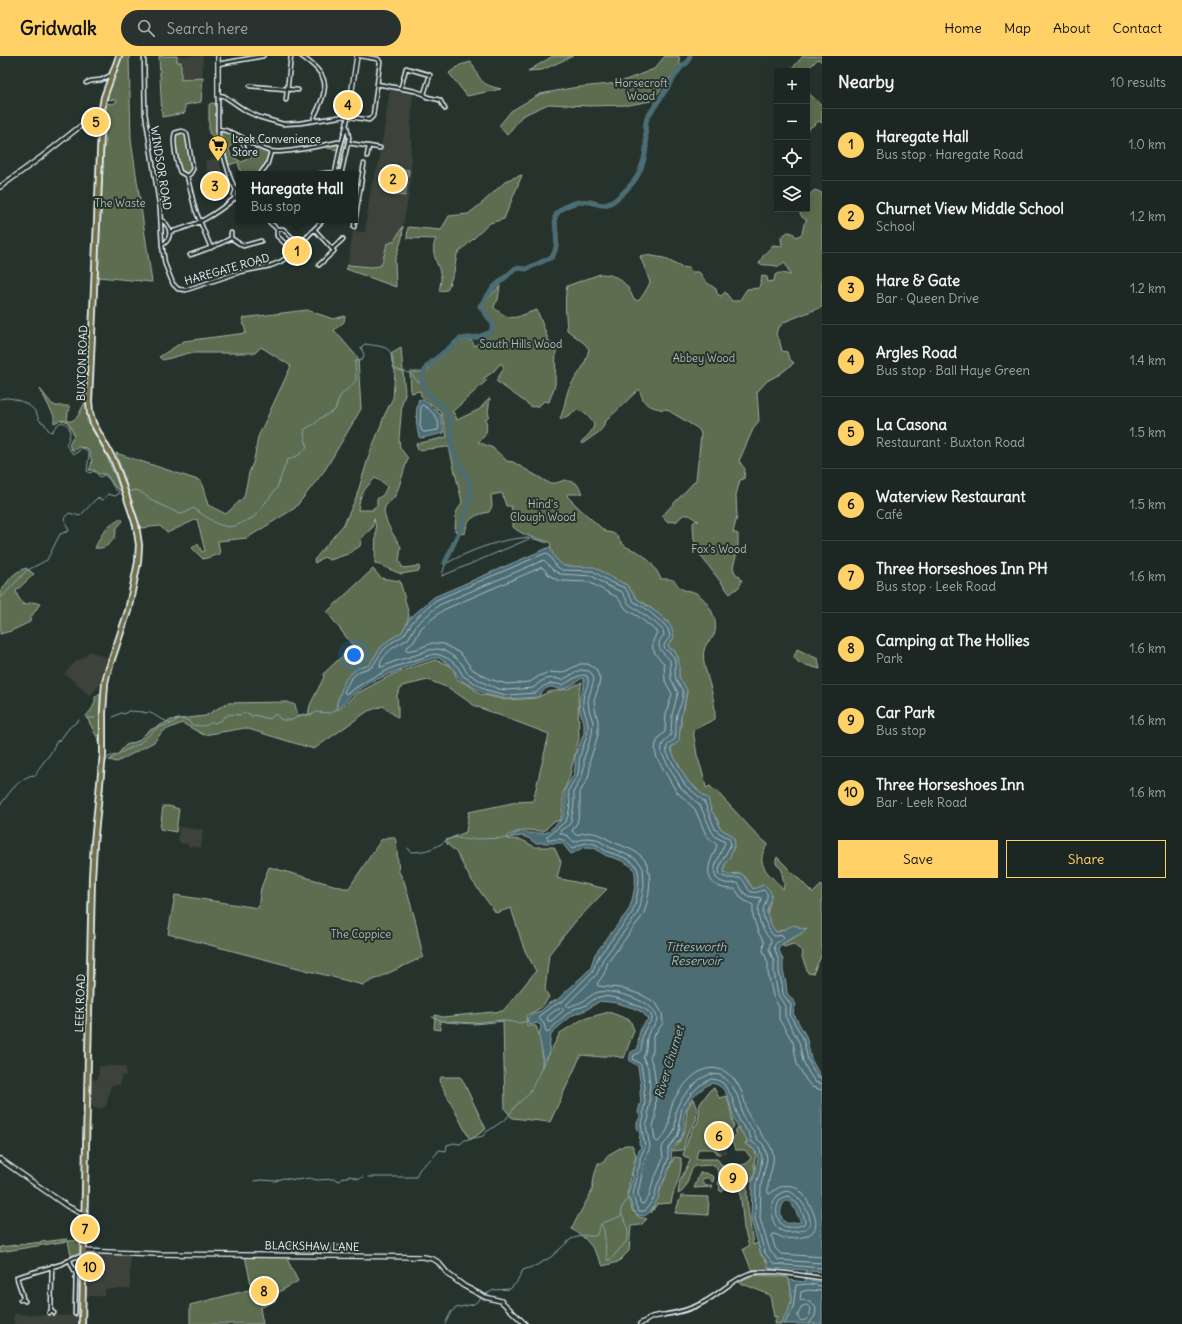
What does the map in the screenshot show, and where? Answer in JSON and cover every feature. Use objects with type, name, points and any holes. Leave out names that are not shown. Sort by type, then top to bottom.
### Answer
[{"type":"highway","name":"BUXTON ROAD","points":[[105,683],[128,611],[138,562],[139,545],[136,525],[119,474],[113,459],[93,423],[90,413],[90,380],[102,109],[104,97],[118,56]]},
{"type":"highway","name":"LEEK ROAD","points":[[82,1324],[93,864],[103,754],[105,683]]},
{"type":"street","name":"WINDSOR ROAD","points":[[144,56],[145,113],[161,221],[162,245],[165,264],[171,281]]},
{"type":"street","points":[[218,56],[218,136],[232,186],[236,189]]},
{"type":"street","points":[[218,64],[263,56]]},
{"type":"street","points":[[286,100],[291,56]]},
{"type":"street","points":[[301,56],[317,68],[324,80],[325,94],[314,117],[314,121]]},
{"type":"street","points":[[218,95],[224,96],[246,111],[275,123],[291,124],[348,116],[366,119],[371,118],[377,84],[379,60],[358,56],[348,116],[346,127],[335,171]]},
{"type":"street","points":[[401,88],[406,68],[430,75],[424,94]]},
{"type":"street","points":[[86,83],[101,80],[111,75]]},
{"type":"street","points":[[377,84],[424,94],[433,99],[440,100],[445,108]]},
{"type":"street","points":[[250,86],[298,90]]},
{"type":"street","points":[[0,187],[102,109]]},
{"type":"street","points":[[95,114],[102,116]]},
{"type":"street","points":[[341,171],[348,143],[346,127]]},
{"type":"street","points":[[218,129],[234,133],[271,152],[282,152],[338,142],[341,143]]},
{"type":"street","points":[[187,176],[193,169],[185,132],[179,131],[174,135],[174,143],[180,172],[187,176],[190,192],[211,248]]},
{"type":"street","points":[[343,135],[347,134],[348,136]]},
{"type":"street","points":[[244,150],[243,144],[246,139]]},
{"type":"street","points":[[348,143],[380,148]]},
{"type":"street","points":[[367,156],[369,146]]},
{"type":"street","points":[[262,171],[267,165],[271,152]]},
{"type":"street","points":[[358,204],[364,164]]},
{"type":"street","points":[[170,232],[201,222],[235,198],[234,195],[236,192]]},
{"type":"street","points":[[161,221],[163,220],[167,224],[170,232],[168,240],[162,245]]},
{"type":"street","points":[[270,223],[277,229],[283,229],[300,245]]},
{"type":"street","name":"HAREGATE ROAD","points":[[171,281],[178,289],[186,290],[244,270],[274,265],[294,252],[320,223]]},
{"type":"street","points":[[354,227],[355,223]]},
{"type":"street","points":[[277,229],[277,236],[294,252]]},
{"type":"street","points":[[314,229],[332,249]]},
{"type":"street","points":[[231,233],[231,238]]},
{"type":"street","points":[[190,255],[211,248],[231,238]]},
{"type":"street","points":[[231,238],[243,246],[261,241]]},
{"type":"street","points":[[319,264],[334,251],[332,249],[343,239]]},
{"type":"street","points":[[0,1159],[67,1206],[84,1215]]},
{"type":"street","name":"BLACKSHAW LANE","points":[[83,1251],[157,1254],[424,1257],[438,1262],[448,1274],[483,1296],[501,1301],[525,1324]]},
{"type":"street","points":[[23,1300],[23,1294],[16,1277],[70,1260],[75,1257],[83,1257]]},
{"type":"street","points":[[70,1260],[76,1274],[74,1313]]},
{"type":"street","points":[[51,1312],[52,1266]]},
{"type":"street","points":[[640,1324],[652,1317],[692,1308],[747,1275],[768,1272],[822,1278]]},
{"type":"shaded area","points":[[159,56],[203,56],[201,102],[185,105],[185,113],[162,117]]},
{"type":"shaded area","points":[[390,89],[413,93],[411,124],[411,182],[403,226],[380,266],[372,267],[348,265],[353,231],[365,232],[371,187],[379,163]]},
{"type":"shaded area","points":[[94,118],[99,119],[98,132],[78,130]]},
{"type":"shaded area","points":[[218,158],[227,188],[207,200],[203,180],[208,175],[205,161]]},
{"type":"shaded area","points":[[90,651],[109,659],[102,682],[90,696],[64,674],[76,661],[83,658]]},
{"type":"shaded area","points":[[179,827],[203,830],[201,848],[180,843],[178,838]]},
{"type":"shaded area","points":[[99,1066],[123,1066],[126,1068],[126,1075],[121,1076],[120,1085],[111,1085],[106,1106],[95,1109],[90,1104],[90,1080],[98,1079]]},
{"type":"shaded area","points":[[722,1133],[722,1137],[727,1136],[728,1147],[727,1153],[720,1154],[712,1145],[713,1134]]},
{"type":"shaded area","points":[[85,1254],[130,1254],[130,1289],[105,1289],[104,1296],[85,1296]]},
{"type":"shaded area","points":[[14,1314],[77,1316],[77,1324],[14,1324]]},
{"type":"green space","name":"The Waste","points":[[122,56],[129,56],[131,140],[152,282],[98,277],[104,146],[106,139],[104,139],[106,103],[112,104],[117,102],[116,100],[107,99],[115,71]]},
{"type":"green space","points":[[159,56],[177,56],[177,62],[181,62],[181,80],[203,78],[201,102],[185,105],[185,113],[162,117]]},
{"type":"green space","points":[[553,56],[573,56],[542,70],[528,71]]},
{"type":"green space","name":"Horsecroft Wood","points":[[665,56],[679,56],[680,67],[651,101],[629,105],[589,106],[548,104],[522,116],[507,135],[499,126],[511,111],[540,94],[572,88],[618,83],[654,69]]},
{"type":"green space","points":[[803,56],[822,56],[822,62],[818,59],[809,68],[793,68]]},
{"type":"green space","points":[[471,62],[484,83],[501,89],[467,96],[449,73],[460,65]]},
{"type":"green space","points":[[810,95],[822,105],[822,123],[819,121],[810,128]]},
{"type":"green space","points":[[211,103],[218,104],[218,134],[212,136],[209,133],[209,105]]},
{"type":"green space","points":[[223,130],[237,135],[229,149],[231,156],[242,162],[251,157],[257,145],[271,152],[269,161],[262,171],[240,171],[238,162],[229,165],[221,134]]},
{"type":"green space","points":[[178,132],[186,135],[192,169],[188,174],[180,169],[175,138]]},
{"type":"green space","points":[[345,134],[348,136],[342,171],[336,171],[339,150],[327,148],[326,144],[341,143]]},
{"type":"green space","points":[[396,168],[409,170],[405,196],[392,194]]},
{"type":"green space","points":[[522,175],[504,219],[490,223],[457,254],[454,272],[447,290],[439,291],[441,277],[434,253],[434,244],[436,239],[407,238],[408,227],[441,230],[449,216],[468,214],[507,180]]},
{"type":"green space","name":"Abbey Wood","points":[[815,190],[822,193],[822,307],[784,322],[777,330],[776,335],[779,339],[782,351],[787,352],[789,358],[794,363],[780,374],[767,381],[757,392],[759,421],[754,427],[739,461],[745,469],[744,479],[740,480],[736,495],[737,517],[733,532],[738,534],[738,549],[733,567],[735,573],[742,581],[739,587],[730,594],[700,555],[694,540],[693,523],[695,521],[699,521],[690,516],[683,515],[677,521],[668,522],[662,516],[696,480],[701,435],[700,431],[666,409],[651,407],[648,405],[644,402],[639,389],[604,423],[604,426],[599,432],[582,444],[581,442],[589,434],[594,424],[589,417],[583,412],[577,410],[561,420],[560,418],[569,388],[582,368],[589,349],[567,330],[565,302],[567,286],[600,274],[606,274],[621,280],[631,292],[633,298],[638,301],[650,282],[640,256],[646,255],[664,258],[681,267],[689,268],[692,272],[699,272],[706,282],[716,289],[717,294],[721,296],[725,292],[732,301],[739,301],[747,289],[759,288],[762,276],[767,277],[768,282],[774,281],[775,275],[779,273],[790,275],[785,262],[778,266],[759,264],[763,256],[773,245],[782,246],[781,237],[788,232],[793,233],[796,237],[802,234],[804,224],[807,220],[802,217],[800,213],[810,212],[810,194]]},
{"type":"green space","points":[[403,226],[402,238],[395,260],[396,287],[346,269],[348,265],[372,267],[380,266],[387,244],[394,241]]},
{"type":"green space","points":[[500,286],[498,300],[494,308],[506,316],[511,317],[537,310],[548,339],[556,350],[555,385],[549,402],[544,401],[539,406],[532,407],[496,381],[504,368],[502,364],[500,364],[493,372],[483,379],[487,380],[452,412],[455,414],[457,420],[480,409],[490,398],[488,412],[489,416],[486,419],[486,432],[484,437],[478,442],[493,448],[507,461],[513,462],[549,483],[556,483],[565,480],[576,483],[583,493],[568,494],[567,496],[581,510],[606,532],[616,535],[622,544],[647,558],[661,579],[674,580],[680,588],[694,592],[709,606],[714,617],[715,629],[714,636],[705,647],[704,663],[713,698],[715,719],[693,730],[697,755],[706,788],[710,786],[714,790],[718,791],[760,838],[768,844],[762,858],[763,864],[769,874],[783,889],[784,884],[782,870],[776,864],[777,857],[813,893],[822,884],[822,954],[813,974],[808,973],[802,957],[803,952],[793,944],[784,947],[782,944],[807,928],[803,929],[797,926],[776,932],[772,927],[767,914],[770,903],[770,891],[763,885],[754,889],[745,876],[741,874],[729,874],[724,872],[725,864],[734,847],[730,834],[719,827],[718,821],[711,810],[707,798],[688,782],[671,751],[672,746],[676,744],[681,726],[681,716],[684,709],[687,691],[679,677],[678,657],[674,650],[670,649],[668,645],[673,640],[668,622],[637,599],[627,585],[606,575],[564,566],[559,563],[553,556],[550,547],[551,544],[549,542],[525,535],[513,527],[511,506],[506,506],[502,493],[491,495],[492,506],[489,512],[472,518],[467,524],[465,533],[460,534],[455,531],[456,513],[462,502],[449,447],[418,450],[416,444],[447,437],[441,412],[421,396],[420,391],[411,393],[410,372],[427,372],[429,367],[460,341],[471,340],[475,346],[482,340],[483,337],[491,333],[494,324],[487,316],[488,315],[482,305]]},
{"type":"green space","points":[[307,310],[333,319],[345,316],[344,322],[334,330],[358,358],[361,409],[325,470],[295,508],[247,538],[218,541],[220,554],[203,559],[192,548],[198,544],[202,552],[205,551],[197,519],[167,533],[160,526],[141,528],[116,453],[201,481],[208,505],[226,514],[244,497],[249,473],[254,460],[258,437],[291,366],[261,347],[255,353],[189,353],[163,360],[159,357],[184,341],[246,333],[242,318]]},
{"type":"green space","points":[[401,348],[405,394],[402,404],[399,439],[400,448],[408,458],[396,494],[386,505],[384,510],[386,521],[401,547],[399,561],[403,568],[420,566],[419,571],[401,574],[375,563],[376,529],[374,518],[372,528],[362,537],[360,546],[348,554],[330,560],[324,557],[315,563],[314,560],[344,524],[356,498],[370,452],[393,398],[395,371],[391,354]],"holes":[[[375,478],[384,483],[387,487],[383,495],[377,499],[377,506],[373,508],[373,510],[358,510],[363,492]]]},
{"type":"green space","points":[[40,389],[52,404],[56,406],[69,406],[70,410],[68,412],[67,421],[72,421],[78,416],[87,398],[87,421],[105,452],[121,491],[115,487],[106,474],[99,474],[94,470],[89,470],[92,462],[87,448],[78,447],[74,451],[71,449],[69,444],[74,435],[71,427],[67,422],[62,420],[54,423],[54,416]]},
{"type":"green space","points":[[121,518],[123,521],[116,529],[113,540],[107,546],[95,548],[105,530]]},
{"type":"green space","points":[[26,568],[34,574],[16,591],[18,597],[24,605],[33,602],[40,604],[31,617],[30,622],[11,631],[0,634],[0,592],[17,572]]},
{"type":"green space","points":[[373,569],[381,578],[400,581],[409,615],[402,632],[381,647],[369,665],[357,670],[349,676],[337,703],[338,710],[356,694],[393,674],[435,660],[449,665],[453,669],[458,680],[470,686],[480,694],[506,700],[536,698],[549,692],[568,689],[582,682],[578,697],[579,738],[569,778],[563,793],[561,820],[553,822],[544,831],[522,830],[507,836],[507,839],[522,840],[535,847],[554,847],[561,862],[557,878],[607,889],[575,922],[549,954],[545,990],[549,997],[542,1007],[526,1016],[527,1026],[536,1026],[541,1046],[542,1066],[560,1033],[583,1019],[609,1012],[630,1020],[634,1030],[624,1058],[609,1055],[602,1057],[581,1055],[550,1122],[512,1118],[505,1109],[503,1020],[473,1023],[440,1021],[441,1030],[434,1029],[435,1015],[443,1017],[503,1011],[536,971],[524,949],[511,908],[496,913],[470,878],[456,852],[447,844],[446,840],[466,832],[469,812],[517,802],[533,801],[549,734],[475,706],[449,688],[428,680],[402,686],[397,695],[398,718],[383,706],[368,711],[314,749],[245,728],[204,735],[182,723],[163,731],[154,742],[117,762],[109,760],[117,755],[126,745],[138,741],[148,731],[171,720],[205,716],[227,703],[288,702],[295,705],[298,715],[308,715],[310,705],[324,677],[323,674],[353,646],[327,612]]},
{"type":"green space","points":[[797,649],[818,659],[820,669],[799,663],[794,657]]},
{"type":"green space","points":[[100,693],[99,741],[86,716],[94,705],[95,697]]},
{"type":"green space","points":[[163,806],[179,809],[176,832],[160,829]]},
{"type":"green space","name":"The Coppice","points":[[388,837],[394,837],[396,841],[399,872],[404,881],[415,919],[423,957],[363,985],[168,934],[175,895],[258,908],[261,888],[269,867],[344,888],[349,888],[381,840]]},
{"type":"green space","points":[[441,1077],[460,1077],[462,1079],[486,1129],[470,1140],[441,1084]]},
{"type":"green space","points":[[714,1088],[719,1098],[726,1096],[734,1126],[731,1130],[731,1135],[722,1137],[722,1133],[713,1134],[713,1140],[711,1141],[712,1145],[720,1154],[713,1149],[698,1149],[696,1159],[717,1159],[725,1169],[727,1186],[722,1192],[719,1190],[719,1174],[714,1165],[695,1166],[690,1173],[684,1189],[678,1194],[680,1180],[690,1161],[690,1159],[683,1155],[691,1131],[698,1122],[700,1104],[710,1090]]},
{"type":"green space","points":[[693,1099],[697,1109],[696,1121],[688,1132],[683,1150],[672,1151],[679,1142],[685,1130],[687,1109]]},
{"type":"green space","points":[[738,1127],[747,1141],[745,1144],[755,1150],[756,1155],[754,1165],[755,1170],[752,1181],[747,1182],[747,1200],[753,1245],[758,1243],[761,1255],[772,1269],[753,1270],[743,1249],[749,1246],[744,1228],[739,1181],[730,1181],[733,1177],[735,1178],[745,1172],[743,1168],[732,1171],[729,1168],[746,1164],[751,1158],[745,1150],[736,1150],[732,1142],[737,1134],[734,1132]]},
{"type":"green space","points":[[625,1145],[632,1145],[636,1155],[627,1194],[632,1210],[639,1217],[647,1219],[641,1225],[631,1226],[629,1251],[618,1262],[603,1266],[594,1250],[586,1240],[571,1229],[592,1191],[598,1163],[603,1163],[608,1155]]},
{"type":"green space","points":[[674,1157],[681,1158],[681,1170],[671,1203],[657,1204],[651,1213]]},
{"type":"green space","points":[[700,1173],[706,1173],[714,1177],[713,1182],[707,1178],[701,1180],[705,1186],[712,1185],[712,1189],[711,1187],[694,1188]]},
{"type":"green space","points":[[681,1196],[709,1197],[708,1215],[675,1213]]},
{"type":"green space","points":[[67,1239],[68,1241],[0,1252],[0,1247]]},
{"type":"green space","points":[[80,1240],[80,1253],[72,1257],[68,1241]]},
{"type":"green space","points":[[290,1244],[340,1245],[344,1254],[293,1253]]},
{"type":"green space","points":[[245,1256],[286,1257],[298,1281],[279,1292],[275,1301],[260,1308],[263,1324],[190,1324],[190,1305],[252,1289]]},
{"type":"green space","points":[[760,1275],[788,1277],[791,1300],[789,1309],[780,1324],[774,1324],[777,1316],[774,1317],[770,1295],[738,1282],[749,1277]]},
{"type":"water","points":[[419,399],[419,401],[422,399],[425,401],[440,414],[444,433],[421,438],[419,437],[416,418]]},
{"type":"water","name":"Tittesworth Reservoir","points":[[550,547],[555,558],[564,566],[595,567],[612,578],[627,585],[637,599],[659,614],[670,625],[674,638],[668,645],[670,649],[674,650],[679,660],[679,677],[687,690],[681,716],[679,741],[670,749],[688,782],[703,796],[708,798],[711,810],[718,821],[719,827],[732,835],[735,842],[730,857],[725,864],[724,872],[728,875],[742,874],[753,889],[764,885],[771,892],[767,914],[776,932],[795,925],[803,929],[807,928],[778,948],[783,960],[783,971],[787,993],[796,1004],[793,1013],[806,1036],[811,1059],[822,1079],[822,1272],[811,1271],[809,1280],[822,1282],[822,1324],[780,1324],[789,1309],[791,1301],[789,1280],[805,1282],[806,1270],[769,1268],[767,1264],[768,1262],[761,1254],[751,1220],[752,1183],[758,1156],[755,1150],[746,1143],[749,1142],[735,1121],[726,1093],[718,1085],[712,1083],[702,1089],[687,1107],[682,1135],[680,1140],[671,1149],[672,1160],[667,1175],[661,1184],[658,1199],[649,1213],[644,1216],[638,1215],[633,1210],[630,1199],[627,1197],[633,1177],[632,1172],[636,1163],[636,1157],[641,1147],[639,1143],[640,1134],[637,1123],[640,1117],[638,1112],[641,1101],[641,1087],[638,1067],[630,1061],[630,1059],[631,1052],[638,1049],[640,1032],[648,1019],[642,1012],[617,1003],[600,1001],[586,1010],[573,1015],[551,1035],[549,1054],[542,1066],[543,1056],[539,1037],[541,1026],[538,1023],[529,1025],[527,1018],[533,1013],[541,1011],[549,1003],[557,1000],[590,969],[595,954],[628,911],[633,896],[635,883],[635,872],[633,868],[621,860],[607,856],[593,848],[583,848],[571,854],[562,843],[535,843],[522,836],[508,838],[521,831],[529,833],[545,833],[563,818],[565,789],[574,774],[575,756],[584,733],[584,723],[580,712],[579,699],[584,686],[584,679],[582,678],[573,685],[565,688],[547,688],[538,697],[506,699],[485,694],[461,680],[450,665],[439,658],[434,658],[394,672],[365,686],[353,694],[337,709],[337,703],[344,682],[348,676],[358,668],[369,665],[381,647],[402,632],[410,618],[434,597]],"holes":[[[787,1200],[792,1204],[801,1222],[786,1223],[781,1217],[781,1207],[783,1204]]]},
{"type":"waterway","name":"River Churnet","points":[[445,563],[462,525],[470,499],[470,484],[452,449],[450,422],[447,413],[444,408],[427,392],[422,383],[427,366],[460,339],[478,337],[491,332],[493,324],[480,306],[494,287],[516,268],[526,269],[552,257],[556,248],[555,217],[557,213],[565,207],[580,202],[590,202],[603,205],[609,204],[623,193],[636,179],[645,155],[645,126],[647,118],[681,67],[688,62],[690,56]]},
{"type":"waterway","points":[[128,492],[134,490],[139,491],[155,502],[180,514],[193,508],[217,524],[228,527],[235,526],[254,517],[277,488],[287,460],[299,455],[307,446],[304,433],[305,429],[335,410],[340,396],[356,380],[355,361],[363,359],[364,355],[361,347],[365,344],[386,348],[392,355],[393,367],[409,373],[422,383]]},
{"type":"waterway","points":[[0,399],[9,398],[19,400],[28,405],[35,411],[39,420],[44,423],[49,431],[52,432],[56,426],[62,422],[66,424],[70,429],[69,438],[66,445],[73,454],[82,448],[85,449],[89,455],[87,471],[90,473],[94,471],[100,477],[104,475],[120,493],[115,496],[108,494],[103,500],[97,498],[80,516],[69,513],[64,518],[69,531],[60,534],[47,560],[26,571],[0,599]]},
{"type":"waterway","points":[[447,563],[464,554],[501,541],[527,538],[547,543]]},
{"type":"waterway","points":[[442,576],[529,539]]},
{"type":"waterway","name":"River Churnet","points":[[442,575],[445,565]]},
{"type":"waterway","points":[[171,724],[179,719],[189,721],[192,726],[204,726],[221,721],[229,714],[240,715],[245,713],[250,714],[252,717],[254,715],[270,719],[275,714],[282,720],[292,720],[303,714],[310,715],[317,712],[329,713],[335,711],[337,708]]},
{"type":"waterway","points":[[103,791],[104,769],[108,757],[116,755],[139,744],[157,728],[171,724],[152,714],[144,712],[128,711],[125,714],[121,713],[113,717]]},
{"type":"waterway","points":[[86,718],[95,718]]},
{"type":"waterway","points":[[0,805],[20,782],[25,778],[36,775],[57,741],[60,740],[69,728],[79,720]]},
{"type":"waterway","points":[[408,848],[411,852],[419,852],[437,846],[449,839],[455,838],[468,840],[508,838]]},
{"type":"waterway","points":[[432,1017],[446,1022],[474,1024],[506,1021],[519,1023],[528,1021]]},
{"type":"waterway","points":[[368,1177],[416,1177],[420,1169],[439,1150],[446,1151],[447,1145],[454,1143],[460,1144],[465,1140],[483,1136],[507,1118],[516,1105],[528,1095],[542,1066]]},
{"type":"waterway","points":[[254,1181],[276,1181],[283,1178],[297,1180],[309,1178],[317,1180],[334,1179],[340,1181],[342,1178],[350,1176],[359,1179],[363,1177]]},
{"type":"waterway","name":"River Churnet","points":[[484,1295],[494,1290],[510,1289],[517,1282],[523,1270],[537,1265],[551,1257],[571,1239],[584,1235],[596,1236],[601,1224],[604,1230],[607,1260],[610,1260],[626,1242],[628,1235],[627,1225],[621,1209],[628,1198]]},
{"type":"waterway","points":[[602,1223],[619,1217],[622,1214]]},
{"type":"waterway","name":"River Churnet","points":[[445,1324],[451,1312],[456,1308],[474,1304],[482,1297]]},
{"type":"place","name":"Argles Road","points":[[348,105]]},
{"type":"place","name":"La Casona","points":[[96,122]]},
{"type":"place","name":"Leek Convenience Store","points":[[218,162]]},
{"type":"place","name":"Churnet View Middle School","points":[[393,179]]},
{"type":"place","name":"Hare & Gate","points":[[215,186]]},
{"type":"place","name":"Haregate Hall","points":[[297,251]]},
{"type":"place","name":"Waterview Restaurant","points":[[719,1136]]},
{"type":"place","name":"Car Park","points":[[733,1178]]},
{"type":"place","name":"Three Horseshoes Inn PH","points":[[85,1229]]},
{"type":"place","name":"Three Horseshoes Inn","points":[[90,1267]]},
{"type":"place","name":"Camping at The Hollies","points":[[264,1291]]},
{"type":"park label","name":"South Hills Wood","points":[[521,344]]},
{"type":"park label","name":"Hind's Clough Wood","points":[[543,510]]},
{"type":"park label","name":"Fox's Wood","points":[[719,549]]}]
